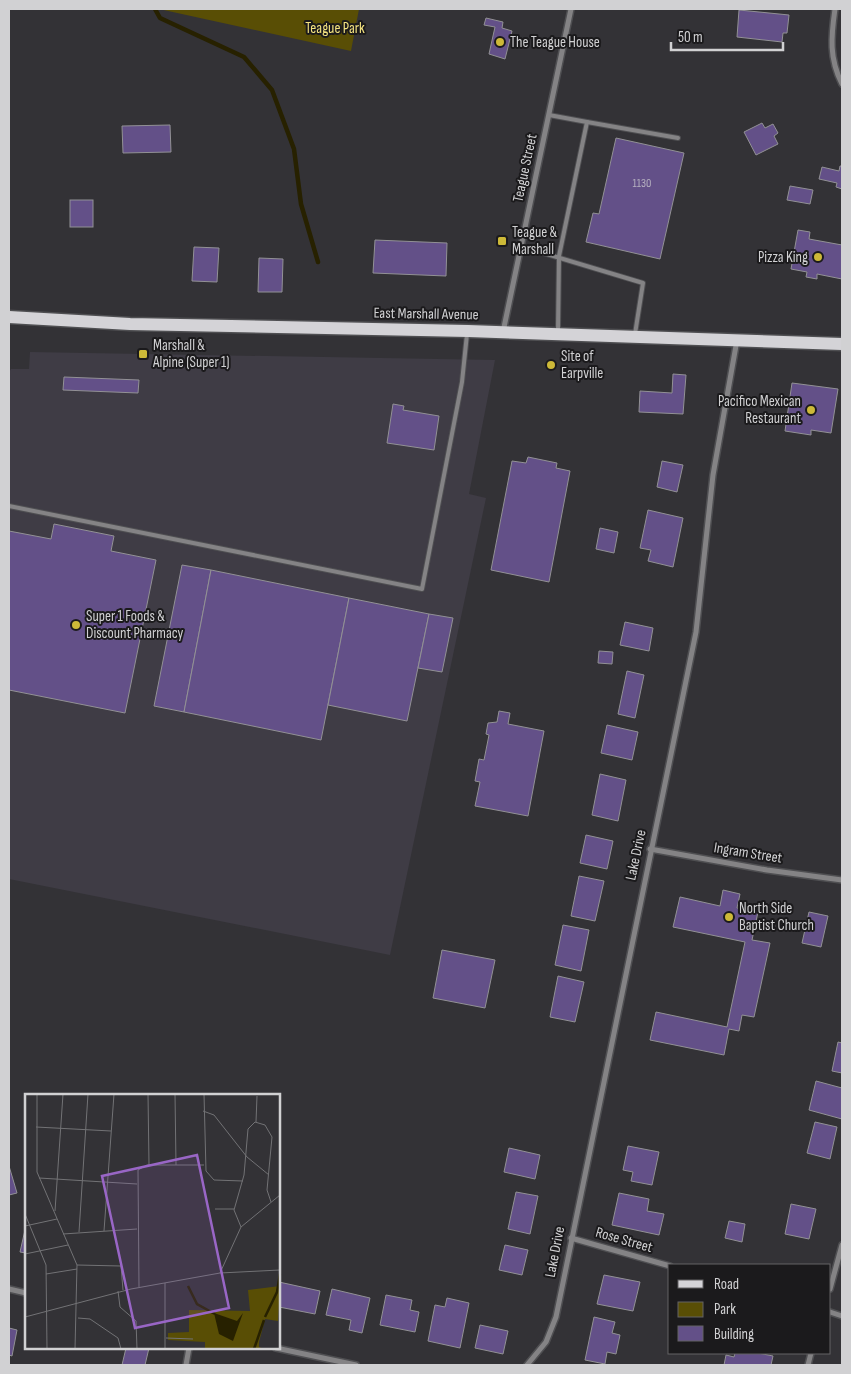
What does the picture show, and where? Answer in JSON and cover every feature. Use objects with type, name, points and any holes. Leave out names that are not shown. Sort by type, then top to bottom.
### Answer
[{"type":"main road","name":"East Marshall Avenue","points":[[9,317],[130,324],[468,331],[842,344]]},
{"type":"street","name":"Teague Street","points":[[503,332],[571,9]]},
{"type":"street","points":[[835,9],[831,51],[833,63],[842,84]]},
{"type":"street","name":"Lake Drive","points":[[527,1365],[541,1350],[554,1326],[650,849],[696,632],[713,475],[737,340]]},
{"type":"street","name":"Ingram Street","points":[[650,849],[767,870],[842,880]]},
{"type":"street","name":"Rose Street","points":[[571,1238],[668,1265]]},
{"type":"street","points":[[831,1285],[842,1245]]},
{"type":"street","points":[[9,1289],[25,1293]]},
{"type":"street","points":[[186,1365],[189,1349]]},
{"type":"street","points":[[280,1349],[356,1365]]},
{"type":"lane","points":[[549,115],[678,138]]},
{"type":"lane","points":[[558,334],[559,256],[587,122]]},
{"type":"lane","points":[[520,246],[559,256],[643,283],[635,337]]},
{"type":"lane","points":[[9,506],[422,589],[462,382],[468,331]]},
{"type":"shaded area","points":[[30,352],[495,360],[469,494],[486,498],[390,955],[9,879],[9,372],[11,369],[29,369]]},
{"type":"green space","name":"Teague Park","points":[[159,9],[359,9],[351,51]]},
{"type":"building","points":[[739,10],[789,15],[787,33],[783,33],[782,42],[737,37]]},
{"type":"building","name":"The Teague House","points":[[486,18],[503,22],[502,28],[512,31],[505,59],[489,54],[495,27],[484,25]]},
{"type":"building","points":[[762,123],[765,128],[773,124],[778,133],[774,136],[778,144],[756,155],[744,132]]},
{"type":"building","points":[[170,125],[171,152],[123,153],[122,126]]},
{"type":"building","points":[[616,138],[684,153],[660,259],[586,242],[593,213],[599,214]]},
{"type":"building","points":[[840,166],[842,166],[842,189],[836,187],[837,183],[819,179],[822,167],[839,171]]},
{"type":"building","points":[[790,186],[813,190],[810,204],[787,200]]},
{"type":"building","points":[[70,200],[93,200],[93,227],[70,227]]},
{"type":"building","name":"Pizza King","points":[[798,230],[810,232],[809,239],[842,245],[842,279],[817,274],[817,279],[806,277],[807,272],[791,269]]},
{"type":"building","points":[[375,240],[447,243],[446,276],[373,273]]},
{"type":"building","points":[[194,247],[219,248],[217,282],[192,281]]},
{"type":"building","points":[[259,258],[283,259],[282,292],[258,292]]},
{"type":"building","points":[[673,374],[686,375],[683,414],[639,412],[640,391],[672,393]]},
{"type":"building","points":[[64,377],[139,380],[138,393],[63,390]]},
{"type":"building","name":"Pacifico Mexican Restaurant","points":[[792,383],[838,389],[831,433],[811,430],[811,435],[785,431]]},
{"type":"building","points":[[393,404],[404,406],[403,410],[439,416],[434,450],[387,443]]},
{"type":"building","points":[[528,457],[557,463],[556,468],[570,471],[549,582],[491,570],[512,461],[526,463]]},
{"type":"building","points":[[662,461],[683,465],[677,492],[657,487]]},
{"type":"building","points":[[648,510],[683,518],[673,567],[648,561],[651,550],[640,548]]},
{"type":"building","name":"Super 1 Foods & Discount Pharmacy","points":[[54,524],[114,536],[111,551],[156,560],[125,713],[9,690],[9,531],[51,539]]},
{"type":"building","points":[[600,528],[618,532],[614,553],[596,549]]},
{"type":"building","points":[[182,565],[211,570],[184,712],[154,706]]},
{"type":"building","points":[[211,570],[349,598],[321,740],[184,712]]},
{"type":"building","points":[[349,598],[429,614],[407,721],[328,705]]},
{"type":"building","points":[[429,614],[453,618],[442,672],[418,668]]},
{"type":"building","points":[[625,622],[653,628],[649,651],[620,645]]},
{"type":"building","points":[[599,651],[613,652],[612,664],[598,663]]},
{"type":"building","points":[[627,671],[644,675],[635,718],[618,714]]},
{"type":"building","points":[[499,711],[510,713],[508,724],[544,731],[528,816],[475,806],[480,782],[475,781],[479,759],[484,760],[489,735],[486,734],[488,723],[497,722]]},
{"type":"building","points":[[607,725],[638,732],[632,760],[601,753]]},
{"type":"building","points":[[600,774],[626,780],[618,821],[592,815]]},
{"type":"building","points":[[586,835],[613,841],[607,869],[580,863]]},
{"type":"building","points":[[579,876],[604,881],[595,921],[571,916]]},
{"type":"building","points":[[723,890],[740,894],[737,908],[758,912],[752,940],[770,943],[754,1017],[742,1015],[739,1031],[729,1029],[724,1055],[650,1040],[656,1012],[727,1027],[745,942],[673,927],[680,897],[720,906]]},
{"type":"building","points":[[809,912],[828,916],[821,947],[802,943]]},
{"type":"building","points":[[563,925],[589,930],[581,971],[555,965]]},
{"type":"building","points":[[442,950],[495,960],[485,1008],[433,998]]},
{"type":"building","points":[[558,976],[584,982],[575,1022],[550,1017]]},
{"type":"building","points":[[838,1042],[842,1043],[842,1073],[832,1071]]},
{"type":"building","points":[[816,1081],[842,1088],[842,1119],[809,1110]]},
{"type":"building","points":[[815,1122],[837,1127],[830,1159],[807,1153]]},
{"type":"building","points":[[628,1146],[659,1152],[652,1185],[631,1181],[633,1172],[623,1170]]},
{"type":"building","points":[[509,1148],[540,1155],[535,1179],[504,1172]]},
{"type":"building","points":[[9,1166],[17,1193],[9,1195]]},
{"type":"building","points":[[516,1192],[538,1196],[530,1234],[508,1229]]},
{"type":"building","points":[[619,1193],[649,1199],[647,1211],[664,1214],[659,1235],[612,1225]]},
{"type":"building","points":[[791,1204],[816,1209],[809,1239],[785,1234]]},
{"type":"building","points":[[729,1221],[745,1224],[742,1242],[725,1238]]},
{"type":"building","points":[[25,1230],[25,1253],[20,1252]]},
{"type":"building","points":[[505,1245],[528,1250],[522,1275],[499,1270]]},
{"type":"building","points":[[604,1275],[640,1282],[633,1311],[597,1304]]},
{"type":"building","points":[[280,1282],[320,1291],[315,1314],[280,1307]]},
{"type":"building","points":[[332,1289],[370,1298],[362,1333],[349,1330],[351,1320],[326,1315]]},
{"type":"building","points":[[386,1295],[412,1300],[410,1310],[419,1312],[415,1332],[380,1325]]},
{"type":"building","points":[[447,1298],[469,1303],[460,1348],[428,1341],[435,1305],[445,1307]]},
{"type":"building","points":[[594,1317],[615,1322],[612,1333],[620,1335],[616,1354],[607,1352],[605,1364],[585,1360]]},
{"type":"building","points":[[480,1325],[508,1331],[503,1354],[475,1348]]},
{"type":"building","points":[[9,1328],[17,1330],[12,1356],[9,1355]]},
{"type":"building","points":[[126,1349],[149,1349],[145,1365],[122,1365]]},
{"type":"building","points":[[735,1354],[773,1356],[771,1365],[724,1365],[726,1355],[734,1357]]},
{"type":"waterway","points":[[155,9],[160,18],[244,57],[272,90],[294,149],[301,204],[318,262]]},
{"type":"place","name":"The Teague House","points":[[500,42]]},
{"type":"place","name":"Teague & Marshall","points":[[502,241]]},
{"type":"place","name":"Pizza King","points":[[818,257]]},
{"type":"place","name":"Marshall & Alpine (Super 1)","points":[[143,354]]},
{"type":"place","name":"Site of Earpville","points":[[551,365]]},
{"type":"place","name":"Pacifico Mexican Restaurant","points":[[811,410]]},
{"type":"place","name":"Super 1 Foods & Discount Pharmacy","points":[[76,625]]},
{"type":"place","name":"North Side Baptist Church","points":[[729,917]]}]
